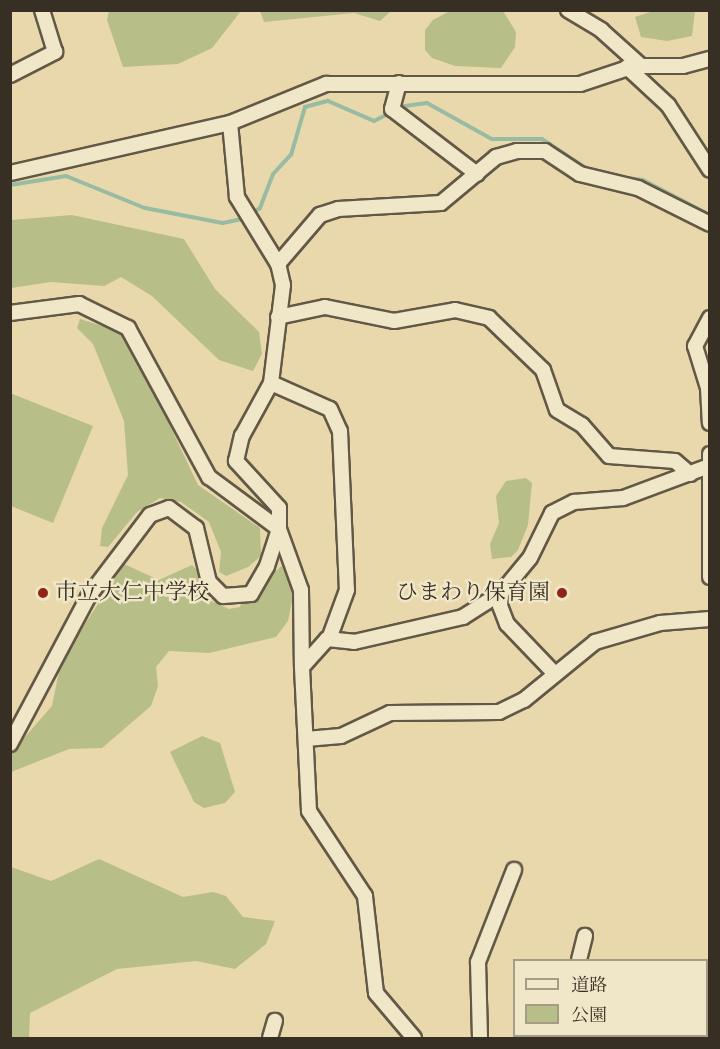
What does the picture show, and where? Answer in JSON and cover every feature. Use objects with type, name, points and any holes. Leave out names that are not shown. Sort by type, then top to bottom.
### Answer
[{"type":"street","points":[[10,75],[55,52],[42,10]]},
{"type":"street","points":[[568,10],[601,30],[634,66],[668,105],[710,170]]},
{"type":"street","points":[[10,173],[230,123],[326,84],[580,84],[634,66],[683,66],[710,59]]},
{"type":"street","points":[[399,83],[392,109],[477,174]]},
{"type":"street","points":[[230,123],[237,198],[278,264],[284,285],[278,316],[271,383],[242,436],[236,461],[275,499],[279,529],[301,590],[309,811],[365,896],[376,993],[414,1038]]},
{"type":"street","points":[[278,264],[311,223],[330,211],[441,203],[504,153],[541,150],[580,174],[638,188],[710,224]]},
{"type":"street","points":[[10,313],[79,304],[128,328],[209,477],[279,529]]},
{"type":"street","points":[[278,316],[326,307],[394,321],[455,310],[483,316],[543,370],[556,410],[582,425],[609,456],[681,462],[690,474]]},
{"type":"street","points":[[710,318],[695,346],[708,388],[710,423]]},
{"type":"street","points":[[271,383],[330,409],[340,431],[347,590],[329,639],[302,667]]},
{"type":"street","points":[[710,454],[710,577]]},
{"type":"street","points":[[329,639],[354,642],[463,617],[501,593],[559,507],[623,498],[709,466]]},
{"type":"street","points":[[10,744],[88,597],[150,515],[170,508],[196,528],[209,582],[223,596],[236,598],[251,594],[260,582],[279,529]]},
{"type":"street","points":[[501,593],[507,624],[555,674]]},
{"type":"street","points":[[306,740],[341,735],[390,712],[499,712],[524,700],[595,642],[660,623],[710,619]]},
{"type":"street","points":[[480,1038],[478,962],[514,870]]},
{"type":"street","points":[[579,959],[585,936]]},
{"type":"street","points":[[270,1038],[275,1022]]},
{"type":"green space","points":[[109,10],[241,11],[212,48],[178,64],[123,67],[107,20]]},
{"type":"green space","points":[[260,10],[391,11],[380,21],[354,13],[264,22]]},
{"type":"green space","points":[[503,11],[516,32],[515,47],[501,68],[455,66],[432,58],[425,50],[425,30],[433,20],[448,12]]},
{"type":"green space","points":[[653,11],[695,11],[692,36],[667,41],[641,37],[635,17]]},
{"type":"green space","points":[[72,215],[184,239],[215,289],[259,332],[262,354],[253,371],[219,360],[152,296],[121,277],[104,286],[51,282],[11,288],[11,220]]},
{"type":"green space","points":[[80,319],[118,331],[134,350],[198,485],[260,528],[261,556],[248,567],[226,576],[219,572],[221,552],[209,522],[181,502],[160,498],[137,512],[108,547],[100,546],[102,528],[128,475],[124,421],[93,344],[77,328]]},
{"type":"green space","points":[[10,393],[93,426],[53,523],[11,506]]},
{"type":"green space","points":[[526,478],[532,483],[528,525],[518,550],[511,557],[492,559],[490,544],[499,523],[496,496],[506,481]]},
{"type":"green space","points":[[285,563],[296,581],[288,621],[276,637],[209,653],[169,651],[156,667],[158,686],[151,706],[102,748],[69,749],[11,772],[11,753],[52,706],[61,661],[124,564],[159,580],[192,565],[198,571],[200,596],[229,609],[240,607],[247,583],[268,578]]},
{"type":"green space","points":[[202,736],[220,743],[235,792],[225,803],[204,808],[194,802],[170,752]]},
{"type":"green space","points":[[99,859],[183,897],[213,892],[226,896],[243,917],[275,921],[266,944],[235,969],[196,961],[117,969],[30,1013],[29,1038],[11,1038],[11,867],[51,881]]},
{"type":"waterway","points":[[10,185],[66,176],[145,208],[223,223],[242,219],[260,208],[273,174],[291,155],[305,107],[328,101],[374,121],[392,112]]},
{"type":"waterway","points":[[398,107],[427,103],[492,139],[542,139],[589,170]]},
{"type":"waterway","points":[[619,177],[643,180],[710,215]]},
{"type":"place","name":"市立大仁中学校","points":[[43,593]]},
{"type":"place","name":"ひまわり保育園","points":[[562,593]]}]
